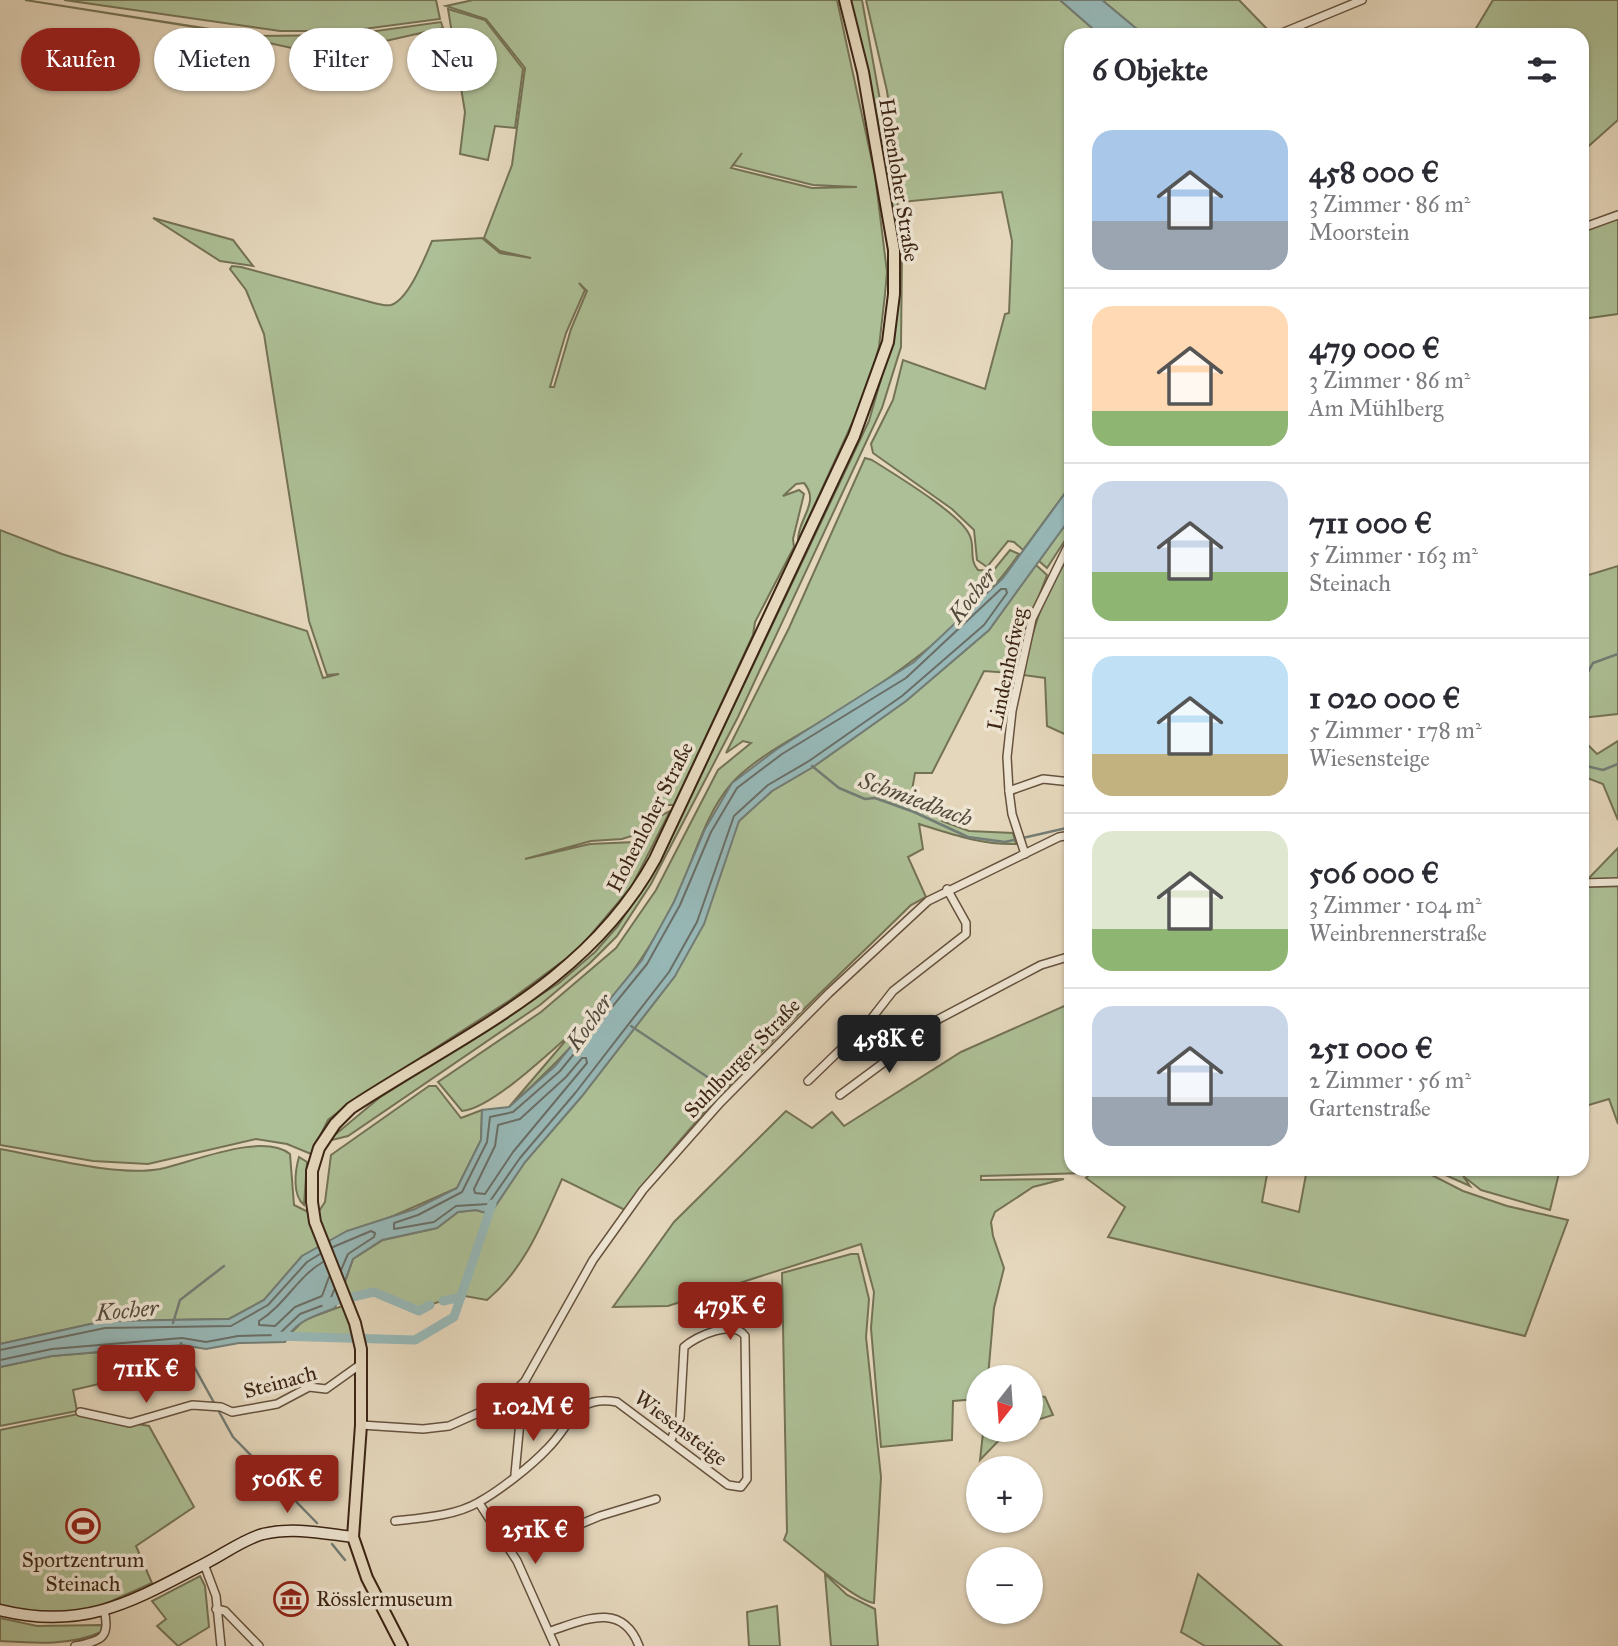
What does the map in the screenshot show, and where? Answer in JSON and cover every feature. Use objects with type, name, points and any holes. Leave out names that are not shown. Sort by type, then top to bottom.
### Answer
[{"type":"main road","name":"Hohenloher Straße","points":[[402,1646],[367,1578],[353,1537],[361,1425],[361,1349],[355,1323],[312,1206],[312,1171],[319,1148],[346,1113],[557,976],[595,942],[627,906],[655,859],[855,436],[888,342],[894,294],[894,250],[863,72],[845,0]]},
{"type":"main road","points":[[0,1610],[48,1619],[88,1616],[126,1603],[260,1535],[294,1529],[353,1537]]},
{"type":"street","points":[[1294,28],[1362,0]]},
{"type":"street","points":[[1589,225],[1618,215]]},
{"type":"street","name":"Lindenhofweg","points":[[1025,854],[1009,791],[1007,757],[1012,711],[1031,619],[1064,554]]},
{"type":"street","points":[[1009,791],[1043,779],[1064,781]]},
{"type":"street","name":"Suhlburger Straße","points":[[361,1425],[423,1429],[449,1426],[477,1417],[505,1401],[517,1390],[546,1349],[593,1260],[643,1190],[720,1103],[829,993],[928,901],[947,889],[997,869],[1064,836]]},
{"type":"street","points":[[1589,883],[1618,882]]},
{"type":"street","points":[[808,1081],[868,1023],[893,991],[966,934],[966,923],[947,889]]},
{"type":"street","points":[[868,1023],[888,1037],[901,1039],[1041,965],[1064,958]]},
{"type":"street","points":[[840,1095],[898,1052],[902,1045],[901,1039]]},
{"type":"street","name":"Wiesensteige","points":[[515,1474],[545,1451],[578,1410],[598,1401],[617,1402],[728,1485],[741,1487],[747,1479],[745,1336],[739,1328],[730,1327],[684,1347],[680,1418],[671,1440]]},
{"type":"street","name":"Steinach","points":[[80,1412],[131,1423],[192,1405],[221,1407],[232,1412],[277,1404],[309,1387],[326,1389],[362,1364]]},
{"type":"street","points":[[395,1521],[440,1515],[479,1503],[515,1474],[522,1401],[517,1390]]},
{"type":"street","points":[[505,1540],[549,1537],[600,1516],[656,1499]]},
{"type":"street","points":[[479,1503],[505,1540],[551,1631],[555,1646]]},
{"type":"street","points":[[204,1564],[216,1596],[221,1646]]},
{"type":"street","points":[[216,1609],[225,1611],[259,1646]]},
{"type":"street","points":[[75,1646],[93,1643],[104,1635],[108,1626],[104,1610]]},
{"type":"street","points":[[551,1631],[594,1616],[606,1617],[625,1626],[635,1635],[639,1646]]},
{"type":"green space","points":[[25,0],[204,28],[201,28]]},
{"type":"green space","points":[[64,0],[436,0],[440,19],[371,28],[289,28],[289,31],[280,31],[275,28]]},
{"type":"green space","points":[[473,0],[837,0],[875,175],[887,272],[879,347],[866,393],[798,541],[809,504],[809,490],[804,483],[796,484],[783,496],[799,490],[804,494],[793,539],[794,547],[755,622],[753,635],[674,805],[662,805],[635,835],[622,839],[591,841],[525,859],[590,844],[635,842],[656,818],[670,811],[632,886],[578,950],[510,1000],[347,1105],[328,1120],[311,1154],[287,1144],[256,1139],[148,1164],[93,1161],[0,1145],[0,530],[62,554],[307,631],[323,678],[339,674],[327,675],[309,621],[264,334],[246,290],[230,269],[232,266],[241,267],[374,303],[391,305],[404,295],[410,286],[432,241],[482,238],[500,253],[531,258],[500,251],[484,238],[512,165],[525,68],[497,33],[497,28],[493,28],[486,19],[446,6]],"holes":[[[733,165],[813,185],[857,187],[812,188],[731,168]],[[579,283],[587,291],[571,329],[554,387],[550,387],[566,333],[585,290]]]},
{"type":"green space","points":[[849,0],[862,0],[896,189],[902,249],[901,347],[882,408],[738,717],[651,884],[617,936],[540,1005],[348,1136],[332,1140],[330,1139],[379,1098],[559,983],[595,952],[618,926],[662,857],[869,421],[893,337],[896,237],[890,191]]},
{"type":"green space","points":[[866,0],[1060,0],[1092,28],[1064,28],[1064,494],[1023,550],[1014,542],[1008,541],[987,567],[977,560],[974,530],[952,509],[873,453],[871,444],[893,400],[903,360],[985,389],[1005,314],[1009,313],[1012,241],[1002,192],[902,202],[887,91]]},
{"type":"green space","points":[[1102,0],[1239,0],[1266,28],[1136,28]]},
{"type":"green space","points":[[1493,0],[1618,0],[1618,120],[1589,146],[1589,28],[1476,28]]},
{"type":"green space","points":[[448,9],[485,20],[491,28],[451,28]]},
{"type":"green space","points":[[441,22],[443,28],[407,28],[407,36],[393,39],[393,29]]},
{"type":"green space","points":[[497,35],[523,69],[515,128],[495,126],[488,160],[460,154],[465,112],[462,91],[497,91]]},
{"type":"green space","points":[[275,36],[289,36],[289,47],[275,44]]},
{"type":"green space","points":[[153,218],[233,240],[253,266],[220,261]]},
{"type":"green space","points":[[1618,218],[1618,314],[1589,318],[1589,228]]},
{"type":"green space","points":[[865,458],[925,494],[963,525],[971,539],[973,561],[978,570],[993,571],[1010,550],[1019,554],[981,600],[936,642],[862,696],[767,754],[732,783],[713,810],[681,887],[659,931],[602,1012],[557,1061],[509,1107],[573,1032],[504,1090],[474,1108],[462,1111],[438,1082],[541,1012],[616,948],[656,890],[718,770],[751,743],[743,741],[726,753],[789,628]]},
{"type":"green space","points":[[1064,527],[1064,542],[1047,568],[1039,561]]},
{"type":"green space","points":[[1064,564],[1064,734],[1047,726],[1045,678],[1023,675],[1040,612]]},
{"type":"green space","points":[[1036,565],[1047,575],[1010,673],[984,671],[932,773],[915,773],[911,796],[919,806],[941,813],[942,821],[969,831],[1013,833],[1016,844],[979,841],[919,824],[923,849],[908,857],[926,897],[911,905],[761,1052],[690,1128],[625,1210],[562,1179],[540,1229],[522,1260],[487,1300],[459,1295],[418,1309],[372,1290],[339,1299],[353,1259],[383,1240],[437,1228],[458,1212],[476,1210],[490,1214],[525,1162],[582,1096],[675,976],[739,821],[772,791],[813,767],[906,701],[989,630]]},
{"type":"green space","points":[[1618,566],[1618,714],[1589,717],[1589,575]]},
{"type":"green space","points":[[1618,741],[1618,820],[1603,784],[1589,779],[1589,746],[1597,754]]},
{"type":"green space","points":[[1618,848],[1618,879],[1589,881]]},
{"type":"green space","points":[[1618,886],[1618,1124],[1609,1099],[1589,1105],[1589,887]]},
{"type":"green space","points":[[1064,1006],[1064,1174],[981,1176],[981,1180],[1064,1179],[1033,1187],[995,1212],[991,1222],[993,1236],[1004,1268],[994,1308],[989,1365],[966,1365],[966,1400],[953,1401],[952,1440],[881,1447],[871,1328],[874,1292],[861,1244],[668,1306],[613,1307],[674,1222],[786,1111],[812,1128],[832,1112],[844,1126],[961,1052]]},
{"type":"green space","points":[[429,1086],[436,1086],[461,1118],[482,1110],[481,1140],[457,1188],[302,1256],[264,1300],[229,1319],[104,1321],[0,1344],[0,1149],[102,1168],[142,1171],[160,1169],[245,1147],[278,1148],[290,1154],[294,1205],[308,1212],[319,1211],[325,1202],[331,1155]]},
{"type":"green space","points":[[299,1157],[307,1162],[304,1205],[296,1189]]},
{"type":"green space","points":[[1267,1176],[1262,1202],[1299,1212],[1306,1176],[1434,1176],[1463,1191],[1507,1206],[1568,1220],[1525,1336],[1108,1237],[1125,1207],[1086,1178]]},
{"type":"green space","points":[[1448,1176],[1463,1176],[1470,1186]]},
{"type":"green space","points":[[1463,1176],[1558,1176],[1550,1210],[1481,1190]]},
{"type":"green space","points":[[858,1254],[869,1299],[866,1337],[881,1477],[874,1603],[842,1586],[784,1540],[787,1532],[782,1273]]},
{"type":"green space","points":[[353,1302],[365,1339],[285,1339],[304,1320]]},
{"type":"green space","points":[[182,1345],[189,1363],[73,1390],[77,1411],[0,1426],[0,1367],[52,1356]]},
{"type":"green space","points":[[1043,1397],[1045,1397],[1053,1415],[1043,1418]]},
{"type":"green space","name":"Sportzentrum Steinach","points":[[78,1414],[149,1426],[194,1507],[136,1546],[152,1583],[85,1613],[21,1612],[0,1605],[0,1430]]},
{"type":"green space","points":[[982,1442],[997,1442],[984,1456],[980,1456]]},
{"type":"green space","points":[[825,1574],[847,1595],[875,1609],[878,1646],[831,1646]]},
{"type":"green space","points":[[1198,1574],[1282,1646],[1205,1646],[1181,1632]]},
{"type":"green space","points":[[200,1576],[205,1586],[209,1627],[178,1646],[157,1626],[166,1619],[152,1601]]},
{"type":"green space","points":[[777,1606],[780,1646],[749,1646],[747,1612]]},
{"type":"green space","points":[[0,1618],[37,1626],[102,1625],[101,1632],[77,1640],[0,1641]]},
{"type":"water","points":[[1060,0],[1102,0],[1136,28],[1092,28]]},
{"type":"water","points":[[1064,495],[1064,527],[989,630],[906,701],[813,767],[772,791],[739,821],[704,924],[675,976],[582,1096],[525,1162],[490,1214],[476,1210],[458,1212],[437,1228],[382,1240],[353,1259],[335,1308],[300,1324],[285,1342],[239,1343],[206,1349],[182,1345],[52,1356],[0,1367],[0,1344],[104,1321],[229,1319],[264,1300],[302,1256],[347,1231],[415,1209],[457,1188],[481,1140],[482,1110],[509,1107],[555,1066],[642,960],[674,902],[705,829],[732,783],[777,749],[914,662],[1003,578]]},
{"type":"waterway","points":[[1589,670],[1593,663],[1618,654]]},
{"type":"waterway","name":"Schmiedbach","points":[[1589,767],[1603,770],[1618,764]]},
{"type":"waterway","name":"Schmiedbach","points":[[812,766],[839,788],[865,799],[875,798],[914,812],[968,837],[1005,842],[1064,829]]},
{"type":"waterway","points":[[631,1026],[724,1088]]},
{"type":"waterway","points":[[276,1336],[415,1340],[454,1317],[492,1204]]},
{"type":"waterway","points":[[173,1323],[180,1300],[224,1266]]},
{"type":"waterway","points":[[326,1303],[374,1292],[419,1311],[430,1305]]},
{"type":"waterway","points":[[443,1301],[461,1297]]},
{"type":"waterway","points":[[181,1343],[233,1437],[317,1523]]},
{"type":"waterway","points":[[332,1544],[345,1560]]},
{"type":"place","name":"Sportzentrum Steinach","points":[[83,1526]]},
{"type":"place","name":"Rösslermuseum","points":[[291,1599]]},
{"type":"water label","name":"Kocher","points":[[972,595]]},
{"type":"water label","name":"Kocher","points":[[589,1022]]},
{"type":"water label","name":"Kocher","points":[[127,1310]]}]
